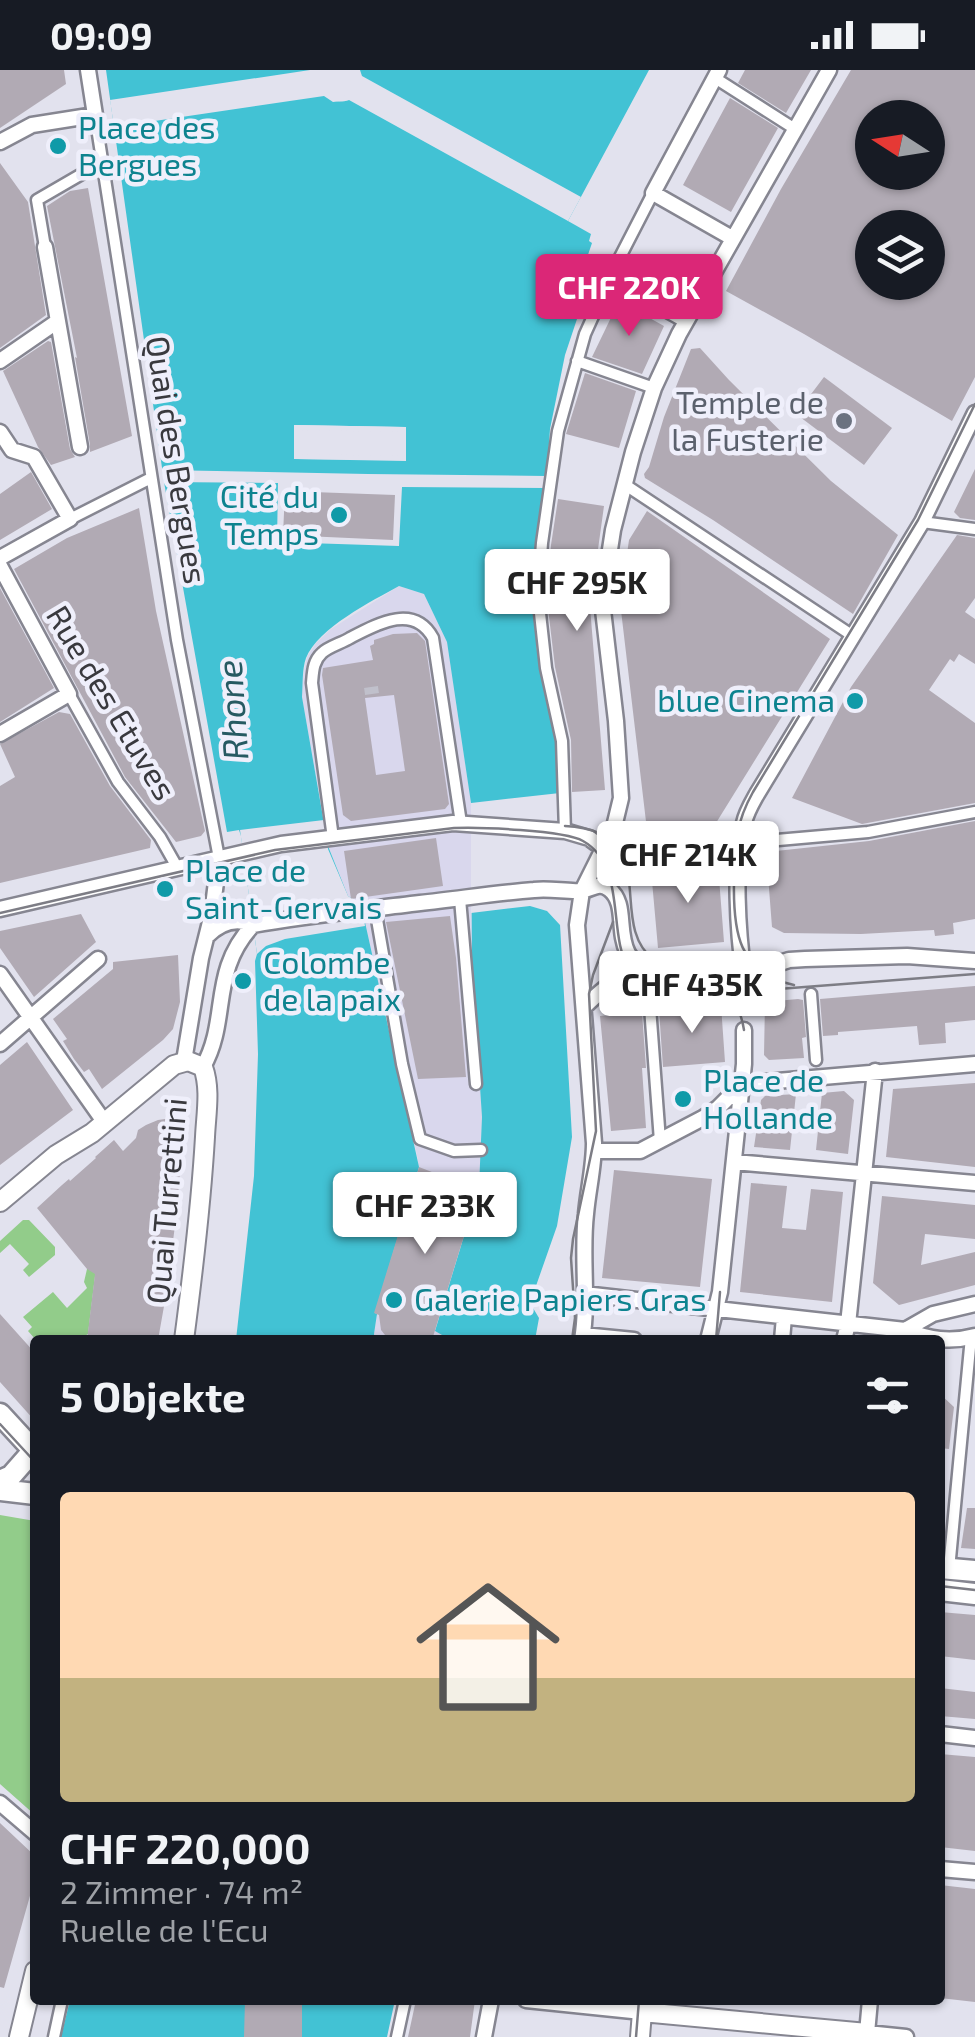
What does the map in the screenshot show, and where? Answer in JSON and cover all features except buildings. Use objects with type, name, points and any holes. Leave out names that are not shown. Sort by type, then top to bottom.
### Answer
[{"type":"main road","points":[[0,1414],[30,1448]]},
{"type":"main road","points":[[0,1482],[30,1456]]},
{"type":"main road","points":[[0,1490],[30,1493]]},
{"type":"main road","points":[[945,1568],[975,1571]]},
{"type":"main road","points":[[945,1591],[975,1594]]},
{"type":"street","name":"Quai des Bergues","points":[[88,70],[177,640],[219,858]]},
{"type":"street","points":[[582,1335],[586,1213],[594,1151],[577,924],[582,891],[618,813],[621,785],[604,610],[607,569],[624,484],[654,388],[732,238],[829,70]]},
{"type":"street","points":[[562,830],[562,742],[546,668],[538,595],[558,432],[585,334],[652,193],[717,74],[795,129]]},
{"type":"street","points":[[0,142],[32,125],[95,115]]},
{"type":"street","points":[[82,454],[37,200],[87,171],[102,167]]},
{"type":"street","points":[[652,193],[732,238]]},
{"type":"street","points":[[609,280],[686,322]]},
{"type":"street","points":[[0,361],[58,321]]},
{"type":"street","points":[[577,361],[654,388]]},
{"type":"street","points":[[744,975],[740,942],[740,842],[745,819],[922,522],[975,413]]},
{"type":"street","points":[[0,432],[12,450],[34,457],[70,519]]},
{"type":"street","points":[[0,558],[151,478]]},
{"type":"street","points":[[624,484],[853,636]]},
{"type":"street","points":[[922,522],[975,529]]},
{"type":"street","name":"Rue des Etuves","points":[[0,566],[118,782],[160,837],[177,868]]},
{"type":"street","points":[[330,838],[312,683],[314,667],[322,653],[392,620],[406,618],[428,628],[433,638],[466,823]]},
{"type":"street","points":[[0,734],[69,694]]},
{"type":"street","points":[[642,852],[868,832],[975,812]]},
{"type":"street","points":[[0,909],[246,851],[466,823],[562,830],[589,838],[604,850]]},
{"type":"street","points":[[206,940],[219,858]]},
{"type":"street","points":[[206,940],[216,926],[230,922],[242,921],[253,926],[529,890],[582,891],[596,885],[612,892],[628,955],[646,972]]},
{"type":"street","points":[[466,898],[476,1084]]},
{"type":"street","points":[[369,909],[420,1139],[454,1151],[481,1150]]},
{"type":"street","name":"Quai Turrettini","points":[[185,1335],[203,1174],[208,1093],[202,1067],[214,1044],[228,963],[253,926]]},
{"type":"street","name":"Quai Turrettini","points":[[202,1067],[184,1061],[206,940]]},
{"type":"street","points":[[584,1008],[612,981],[632,973],[646,972],[663,978],[744,975],[790,960],[907,956],[975,961]]},
{"type":"street","points":[[0,1044],[98,959]]},
{"type":"street","points":[[0,974],[105,1122]]},
{"type":"street","points":[[811,994],[816,1060]]},
{"type":"street","points":[[650,1007],[660,1141]]},
{"type":"street","points":[[709,1335],[720,1292],[744,1030]]},
{"type":"street","points":[[4,1191],[105,1122],[166,1071],[184,1061]]},
{"type":"street","points":[[594,1151],[630,1152],[660,1141],[718,1108],[742,1084],[975,1064]]},
{"type":"street","points":[[845,1335],[875,1071]]},
{"type":"street","points":[[734,1162],[975,1183]]},
{"type":"street","points":[[584,1294],[848,1324],[905,1335],[932,1314],[975,1304]]},
{"type":"street","points":[[782,1335],[784,1317]]},
{"type":"street","points":[[945,1340],[973,1336],[945,1560]]},
{"type":"street","points":[[945,1735],[975,1738]]},
{"type":"street","points":[[0,1802],[30,1830]]},
{"type":"street","points":[[945,1869],[975,1872]]},
{"type":"street","points":[[19,2037],[30,1992]]},
{"type":"street","points":[[54,2037],[61,2005]]},
{"type":"street","points":[[397,2037],[404,2005]]},
{"type":"street","points":[[484,2037],[490,2005]]},
{"type":"street","points":[[867,2033],[870,2005]]},
{"type":"street","points":[[640,2037],[643,2006],[906,2037]]},
{"type":"shaded area","points":[[399,586],[424,594],[447,642],[471,803],[472,967],[482,1117],[479,1187],[435,1331],[442,1335],[374,1334],[374,1313],[418,1160],[361,904],[348,896],[328,846],[302,697],[307,657],[331,629]]},
{"type":"green space","points":[[23,1220],[29,1220],[55,1247],[55,1255],[29,1277],[23,1270],[29,1264],[10,1244],[0,1253],[0,1241]]},
{"type":"green space","points":[[96,1268],[88,1334],[32,1335],[28,1331],[32,1327],[23,1317],[53,1292],[67,1308],[87,1288],[87,1269]]},
{"type":"green space","points":[[0,1515],[30,1520],[30,1811],[0,1784]]},
{"type":"water","name":"Rhone","points":[[106,70],[316,70],[325,95],[341,102],[349,100],[360,70],[649,70],[568,221],[591,234],[592,243],[573,299],[582,304],[565,355],[550,429],[546,488],[532,573],[537,652],[557,744],[558,889],[572,1137],[557,1226],[530,1303],[539,1318],[536,1335],[442,1335],[435,1331],[479,1187],[482,1117],[472,967],[471,803],[447,642],[424,594],[399,586],[347,616],[322,636],[306,658],[302,697],[328,846],[348,896],[361,904],[419,1167],[375,1313],[374,1335],[237,1335],[254,1176],[257,954],[241,836],[239,830],[227,832],[164,482]],"holes":[[[295,425],[405,427],[406,460],[295,459]]]},
{"type":"water","points":[[69,2005],[394,2005],[387,2037],[61,2037]]},
{"type":"pier","points":[[322,70],[325,89],[338,97],[348,94],[353,71],[360,70],[362,76],[581,197],[568,221],[349,100],[333,102],[324,96],[114,127],[110,100]]},
{"type":"pier","points":[[294,425],[406,427],[406,461],[294,459]],"holes":[[[299,430],[401,432],[401,456],[299,454]]]},
{"type":"pier","points":[[163,470],[546,476],[546,488],[402,487],[399,546],[277,542],[278,483],[164,482]]},
{"type":"pier","points":[[560,793],[560,925],[547,911],[530,906],[471,913],[471,803]]},
{"type":"pier","points":[[324,820],[328,849],[348,896],[361,904],[365,926],[285,939],[257,954],[240,830]]},
{"type":"tunnel","points":[[371,687],[372,694]]},
{"type":"tram line","points":[[794,985],[761,971],[750,960],[738,933],[734,869],[743,814],[918,520],[975,404]]},
{"type":"tram line","points":[[565,826],[596,832],[615,844],[625,861],[633,924],[640,944],[658,963],[701,975],[720,985],[738,1008],[744,1030]]},
{"type":"tram line","points":[[0,913],[275,850],[454,828],[520,830],[573,837],[601,858],[610,880],[623,956],[634,976],[654,990],[687,996],[975,974]]},
{"type":"tram line","points":[[573,1335],[573,1239],[596,1131],[589,994],[613,922]]},
{"type":"tram line","points":[[716,1335],[720,1292]]},
{"type":"tram line","points":[[0,1424],[30,1457]]},
{"type":"tram line","points":[[945,1587],[975,1590]]},
{"type":"tram line","points":[[636,2037],[639,2005]]},
{"type":"place","name":"Place des Bergues","points":[[58,146]]},
{"type":"place","name":"Temple de la Fusterie","points":[[844,421]]},
{"type":"place","name":"Cité du Temps","points":[[339,515]]},
{"type":"place","name":"blue Cinema","points":[[855,701]]},
{"type":"place","name":"Place de Saint-Gervais","points":[[165,889]]},
{"type":"place","name":"Colombe de la paix","points":[[243,981]]},
{"type":"place","name":"Place de Hollande","points":[[683,1099]]},
{"type":"place","name":"Galerie Papiers Gras","points":[[394,1300]]}]
